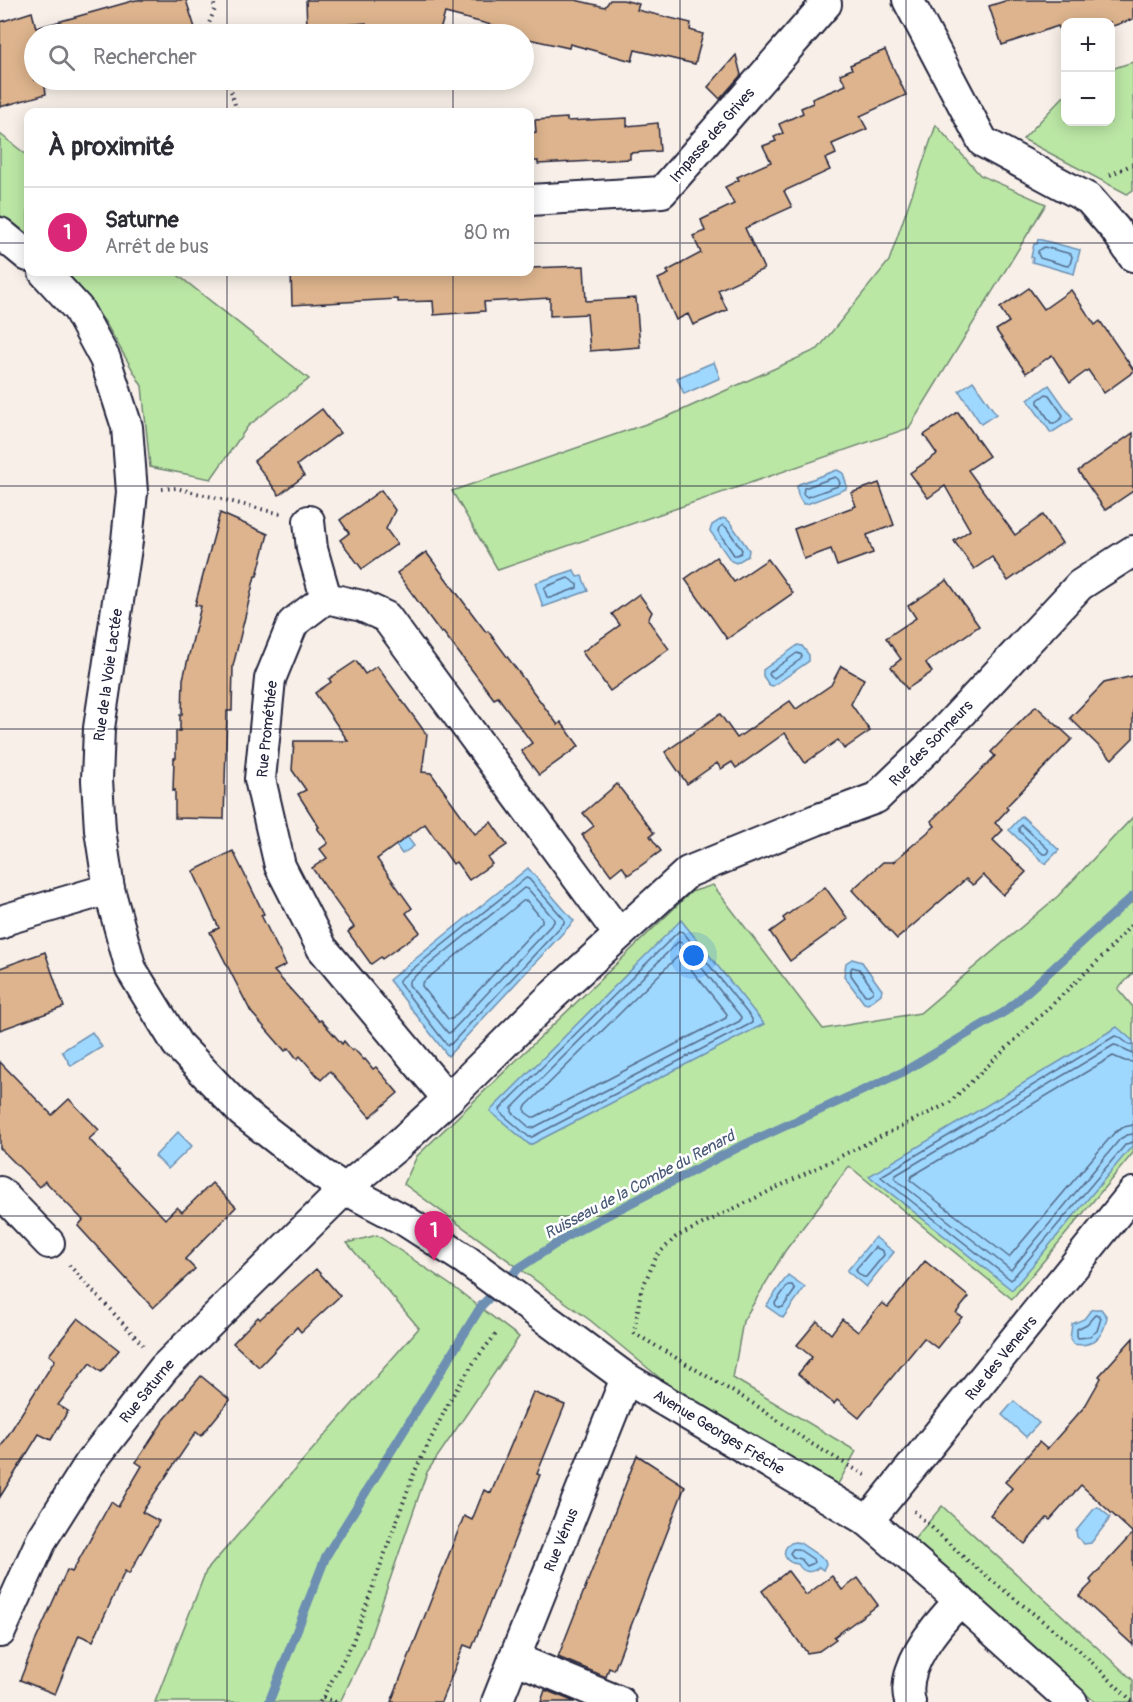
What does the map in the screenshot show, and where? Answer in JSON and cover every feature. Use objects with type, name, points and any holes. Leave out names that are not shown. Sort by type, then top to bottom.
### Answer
[{"type":"street","points":[[908,0],[983,142],[1089,199],[1115,229],[1133,256]]},
{"type":"street","name":"Impasse des Grives","points":[[534,200],[662,192],[825,1]]},
{"type":"street","points":[[0,233],[24,253]]},
{"type":"street","name":"Rue de la Voie Lactée","points":[[48,276],[78,309],[105,359],[127,427],[132,492],[126,552],[99,728],[97,780],[99,820],[109,889],[131,969],[177,1044],[242,1112],[345,1189]]},
{"type":"street","points":[[309,521],[312,549],[326,598],[362,606],[386,617],[619,934]]},
{"type":"street","name":"Rue des Sonneurs","points":[[687,872],[876,798],[927,749],[1080,585],[1133,550]]},
{"type":"street","name":"Rue Prométhée","points":[[326,598],[293,622],[270,679],[260,779],[280,866],[322,948],[448,1099]]},
{"type":"street","name":"Rue Saturne","points":[[0,1632],[42,1539],[90,1463],[164,1368],[345,1189],[448,1099],[551,997],[687,872]]},
{"type":"street","points":[[0,924],[7,919],[109,889]]},
{"type":"street","name":"Avenue Georges Frêche","points":[[345,1189],[404,1220],[466,1260],[626,1378],[868,1521],[1072,1702]]},
{"type":"street","points":[[0,1192],[49,1243]]},
{"type":"street","name":"Rue des Veneurs","points":[[868,1521],[1133,1193]]},
{"type":"street","name":"Rue Vénus","points":[[497,1702],[626,1378]]},
{"type":"street","points":[[910,1702],[911,1671],[928,1639],[960,1601]]},
{"type":"street","points":[[514,1658],[620,1702]]},
{"type":"path","points":[[209,24],[215,9],[213,0]]},
{"type":"path","points":[[231,90],[236,108]]},
{"type":"path","points":[[132,492],[176,488],[309,521]]},
{"type":"path","points":[[634,1333],[641,1291],[657,1255],[676,1237],[949,1103],[1105,954],[1133,922]]},
{"type":"path","points":[[49,1243],[164,1368]]},
{"type":"path","points":[[320,1702],[352,1644],[414,1473],[451,1398],[476,1359],[496,1334]]},
{"type":"path","points":[[323,1697],[336,1702]]},
{"type":"green space","points":[[1133,62],[1133,190],[1127,194],[1023,139],[1061,99],[1061,126],[1115,126],[1115,68]]},
{"type":"green space","points":[[936,125],[980,175],[1046,204],[909,428],[498,570],[452,491],[669,416],[818,349],[889,261]]},
{"type":"green space","points":[[0,134],[24,153],[24,232],[0,215]]},
{"type":"green space","points":[[69,276],[179,276],[309,379],[248,426],[211,479],[150,467],[142,386],[105,322]]},
{"type":"green space","points":[[1133,817],[1133,973],[1118,989],[1133,1007],[1133,1153],[1012,1299],[849,1166],[785,1251],[743,1321],[733,1378],[856,1451],[837,1486],[673,1389],[591,1321],[404,1184],[417,1156],[691,892],[713,885],[823,1029],[920,1013],[1058,896]]},
{"type":"green space","points":[[377,1235],[455,1288],[519,1337],[427,1472],[366,1649],[340,1702],[155,1702],[206,1571],[419,1328],[347,1243]]},
{"type":"green space","points":[[942,1506],[1133,1680],[1133,1702],[1095,1702],[912,1542]]},
{"type":"water","points":[[1038,239],[1080,250],[1074,274],[1032,262],[1034,244],[1037,244]]},
{"type":"water","points":[[714,362],[720,378],[684,394],[677,378]]},
{"type":"water","points":[[973,381],[996,414],[981,424],[959,391]]},
{"type":"water","points":[[1049,385],[1073,419],[1051,433],[1028,400]]},
{"type":"water","points":[[837,470],[843,473],[846,489],[803,504],[798,493],[799,484]]},
{"type":"water","points":[[723,518],[729,521],[749,550],[748,556],[736,563],[731,561],[710,531],[712,525]]},
{"type":"water","points":[[574,570],[577,577],[582,576],[588,591],[543,607],[535,583]]},
{"type":"water","points":[[798,645],[802,646],[809,655],[809,661],[773,686],[769,685],[763,676],[763,670]]},
{"type":"water","points":[[1022,816],[1059,850],[1045,864],[1009,830]]},
{"type":"water","points":[[394,819],[414,846],[402,854],[383,827]]},
{"type":"water","points":[[528,868],[574,921],[448,1056],[389,980]]},
{"type":"water","points":[[681,920],[764,1024],[530,1145],[490,1111]]},
{"type":"water","points":[[852,959],[862,962],[882,990],[881,994],[868,1004],[864,1003],[844,976],[846,963]]},
{"type":"water","points":[[1117,1027],[1133,1041],[1133,1145],[1012,1290],[869,1176]]},
{"type":"water","points":[[92,1032],[102,1047],[71,1066],[62,1051]]},
{"type":"water","points":[[178,1132],[192,1146],[168,1169],[155,1156]]},
{"type":"water","points":[[875,1237],[894,1252],[866,1287],[847,1271]]},
{"type":"water","points":[[788,1275],[805,1287],[783,1318],[766,1306]]},
{"type":"water","points":[[1101,1309],[1107,1317],[1100,1335],[1086,1344],[1073,1344],[1070,1339],[1072,1324],[1084,1319],[1091,1310]]},
{"type":"water","points":[[1014,1401],[1039,1423],[1026,1437],[1002,1415]]},
{"type":"water","points":[[1098,1507],[1110,1517],[1091,1543],[1084,1544],[1077,1537],[1076,1531]]},
{"type":"water","points":[[796,1542],[825,1560],[823,1570],[819,1567],[807,1572],[798,1564],[787,1559],[785,1550],[787,1546]]},
{"type":"building","points":[[136,0],[186,0],[194,24],[50,24]]},
{"type":"building","points":[[306,0],[575,0],[605,7],[610,0],[623,0],[639,4],[637,10],[691,23],[690,30],[703,34],[695,64],[635,50],[632,61],[570,44],[569,48],[534,40],[534,24],[488,24],[445,13],[442,24],[307,24]]},
{"type":"building","points":[[1008,0],[1133,0],[1133,19],[1115,25],[1115,18],[1061,18],[1061,36],[1058,26],[1002,45],[989,6]]},
{"type":"building","points":[[32,12],[35,24],[24,24],[24,90],[45,90],[46,94],[0,107],[0,22]]},
{"type":"building","points":[[885,50],[906,95],[860,116],[867,129],[832,144],[836,154],[825,159],[830,170],[784,191],[792,207],[745,228],[764,269],[718,290],[727,310],[693,325],[688,314],[676,320],[658,279],[669,274],[667,271],[701,253],[693,236],[705,231],[701,220],[734,204],[725,187],[739,180],[737,177],[771,162],[763,146],[776,141],[774,137],[783,133],[779,124],[803,113],[801,108],[813,103],[812,99],[846,85],[840,74],[852,69],[850,65]]},
{"type":"building","points":[[736,55],[741,75],[720,99],[708,87]]},
{"type":"building","points":[[627,118],[627,126],[658,123],[660,151],[630,153],[630,159],[538,164],[538,161],[534,161],[535,120]]},
{"type":"building","points":[[584,266],[586,301],[636,298],[640,347],[590,351],[587,314],[550,316],[550,298],[484,302],[485,311],[434,315],[433,301],[398,302],[398,299],[292,305],[291,276],[534,276],[534,268]]},
{"type":"building","points":[[1029,288],[1044,309],[1071,290],[1095,325],[1100,321],[1133,372],[1104,393],[1088,370],[1070,383],[1052,355],[1026,373],[996,330],[1009,322],[1000,308]]},
{"type":"building","points":[[322,409],[340,433],[297,465],[304,476],[279,495],[254,461]]},
{"type":"building","points":[[958,412],[989,456],[968,470],[1015,535],[1043,515],[1062,543],[1008,581],[992,557],[974,569],[954,541],[970,530],[945,486],[928,498],[910,473],[937,454],[924,435]]},
{"type":"building","points":[[1133,433],[1133,491],[1105,510],[1078,471]]},
{"type":"building","points":[[879,483],[894,525],[867,535],[873,553],[837,566],[831,549],[804,559],[794,529],[856,506],[851,493]]},
{"type":"building","points":[[381,490],[395,510],[386,529],[397,544],[362,569],[340,540],[349,533],[340,520]]},
{"type":"building","points":[[220,513],[268,534],[257,576],[255,576],[233,666],[232,711],[227,711],[224,819],[175,818],[174,758],[176,758],[176,731],[180,731],[180,715],[182,715],[183,679],[201,606],[195,605]]},
{"type":"building","points":[[426,552],[558,725],[561,722],[579,746],[539,775],[521,751],[532,743],[498,697],[494,699],[443,632],[441,633],[397,573]]},
{"type":"building","points":[[716,557],[734,582],[768,559],[793,593],[727,639],[685,579]]},
{"type":"building","points":[[947,580],[979,626],[926,663],[932,672],[907,689],[891,667],[901,659],[886,638],[916,618],[908,606]]},
{"type":"building","points":[[639,594],[652,612],[648,620],[669,649],[610,691],[582,652],[620,625],[612,614]]},
{"type":"building","points":[[356,661],[365,674],[377,666],[427,735],[422,772],[431,773],[475,834],[491,822],[507,845],[488,858],[492,864],[469,880],[456,862],[453,864],[425,824],[377,859],[412,908],[406,913],[420,932],[382,959],[381,957],[371,964],[348,932],[354,927],[312,868],[327,858],[320,849],[328,843],[298,794],[306,790],[292,770],[294,741],[348,741],[315,693],[331,682],[329,679]]},
{"type":"building","points":[[841,666],[864,679],[851,704],[870,731],[844,749],[838,740],[805,763],[785,733],[736,768],[732,762],[721,769],[717,763],[687,784],[665,752],[720,714],[737,738],[790,701],[796,709],[831,685]]},
{"type":"building","points":[[1133,676],[1133,738],[1112,759],[1070,718],[1104,683]]},
{"type":"building","points":[[1036,706],[1072,739],[1006,807],[1008,809],[995,823],[1003,830],[993,840],[1026,872],[1003,895],[983,875],[973,885],[966,879],[897,939],[852,890],[883,862],[893,862],[935,826],[931,821],[995,756],[991,752]]},
{"type":"building","points":[[617,784],[654,833],[650,836],[661,851],[628,875],[622,866],[611,875],[582,835],[594,826],[583,813]]},
{"type":"building","points":[[233,851],[286,965],[274,971],[342,1044],[344,1041],[373,1069],[376,1067],[398,1093],[370,1117],[330,1071],[321,1080],[300,1056],[297,1059],[289,1048],[285,1051],[251,1012],[210,932],[219,928],[193,871]]},
{"type":"building","points":[[825,887],[848,919],[790,961],[770,932],[785,921],[783,918]]},
{"type":"building","points":[[45,952],[64,1007],[0,1030],[0,968]]},
{"type":"building","points":[[0,1062],[52,1115],[69,1099],[99,1130],[89,1139],[165,1219],[177,1207],[182,1212],[212,1183],[236,1207],[185,1259],[195,1269],[153,1308],[78,1226],[83,1220],[45,1181],[39,1187],[0,1148]]},
{"type":"building","points":[[925,1261],[969,1297],[956,1313],[962,1317],[937,1348],[924,1338],[859,1418],[837,1400],[834,1404],[798,1374],[812,1357],[797,1345],[817,1321],[831,1334],[842,1319],[858,1332],[882,1303],[888,1307]]},
{"type":"building","points":[[316,1269],[340,1296],[301,1332],[297,1327],[259,1367],[233,1343],[258,1317],[260,1319]]},
{"type":"building","points":[[78,1318],[119,1350],[101,1372],[90,1363],[58,1405],[68,1411],[51,1440],[39,1434],[0,1497],[0,1448],[55,1360],[49,1355]]},
{"type":"building","points":[[1133,1338],[1133,1533],[1081,1485],[1050,1520],[1047,1518],[1025,1544],[990,1515],[1012,1488],[1005,1482],[1039,1442],[1047,1449],[1085,1406],[1101,1378],[1099,1376]]},
{"type":"building","points":[[201,1376],[230,1400],[201,1436],[196,1432],[142,1512],[159,1521],[129,1574],[125,1571],[93,1641],[79,1635],[55,1694],[20,1680],[67,1570],[72,1572],[111,1502],[118,1507],[142,1466],[136,1462],[164,1420]]},
{"type":"building","points":[[533,1392],[565,1405],[472,1648],[464,1645],[441,1702],[391,1702],[464,1516],[472,1520],[484,1490],[491,1493]]},
{"type":"building","points":[[637,1455],[685,1486],[614,1670],[609,1668],[606,1677],[558,1657]]},
{"type":"building","points":[[1133,1533],[1133,1645],[1079,1596],[1092,1583],[1090,1580]]},
{"type":"building","points":[[788,1571],[806,1595],[832,1576],[842,1590],[858,1578],[878,1605],[834,1637],[836,1639],[819,1651],[807,1653],[762,1591]]},
{"type":"building","points":[[545,1690],[575,1702],[541,1702]]},
{"type":"waterway","name":"Ruisseau de la Combe du Renard","points":[[269,1702],[326,1556],[482,1305],[519,1268],[571,1234],[739,1147],[903,1072],[1006,1011],[1133,896]]},
{"type":"place","name":"Saturne","points":[[434,1261]]}]
